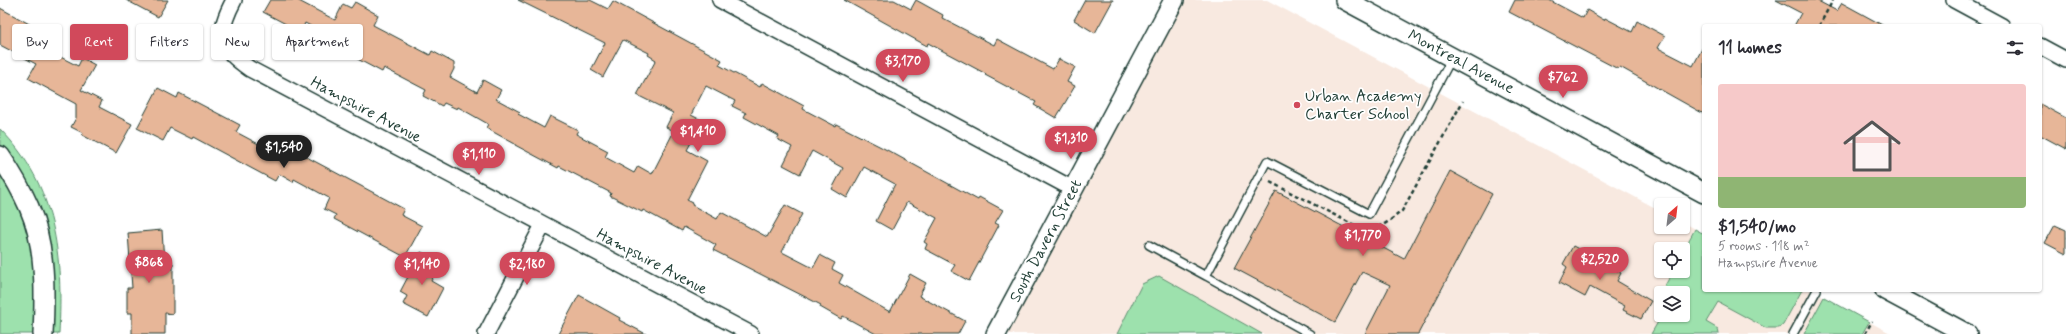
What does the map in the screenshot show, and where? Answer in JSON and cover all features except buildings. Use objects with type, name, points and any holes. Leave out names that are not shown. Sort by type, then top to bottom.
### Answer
[{"type":"street","name":"Hampshire Avenue","points":[[234,0],[222,27],[224,42],[232,57],[257,73],[751,334]]},
{"type":"street","points":[[720,0],[1073,189]]},
{"type":"street","name":"South Davern Street","points":[[996,334],[1174,0]]},
{"type":"street","name":"Montreal Avenue","points":[[1345,0],[1702,192]]},
{"type":"street","points":[[1954,0],[1998,24]]},
{"type":"street","points":[[2042,47],[2066,60]]},
{"type":"street","points":[[0,156],[17,182],[30,208],[40,240],[44,270],[45,304],[43,334]]},
{"type":"street","points":[[486,334],[543,225]]},
{"type":"street","points":[[1889,292],[1967,334]]},
{"type":"lane","points":[[1206,276],[1267,160],[1369,214],[1452,58]]},
{"type":"lane","points":[[1149,245],[1310,334]]},
{"type":"lane","points":[[1793,334],[1816,292]]},
{"type":"path","points":[[1820,24],[1833,0]]},
{"type":"path","points":[[1865,334],[1872,321]]},
{"type":"shaded area","name":"Urban Academy Charter School","points":[[1186,0],[1267,0],[1654,207],[1654,234],[1690,234],[1690,226],[1702,233],[1702,292],[1814,292],[1892,334],[1008,334]]},
{"type":"green space","points":[[0,129],[19,151],[34,174],[45,199],[57,250],[60,305],[59,334],[0,334]]},
{"type":"green space","points":[[1695,229],[1702,233],[1702,292],[1801,292],[1783,325],[1779,328],[1766,328],[1718,302],[1706,322],[1718,329],[1719,334],[1651,334],[1658,322],[1690,322],[1690,286],[1665,286],[1669,278],[1690,278],[1690,242],[1688,242]]},
{"type":"green space","points":[[1159,276],[1262,334],[1117,334],[1142,284]]},
{"type":"green space","points":[[1824,297],[1869,322],[1862,334],[1804,334]]},
{"type":"place","name":"Urban Academy Charter School","points":[[1297,105]]}]
